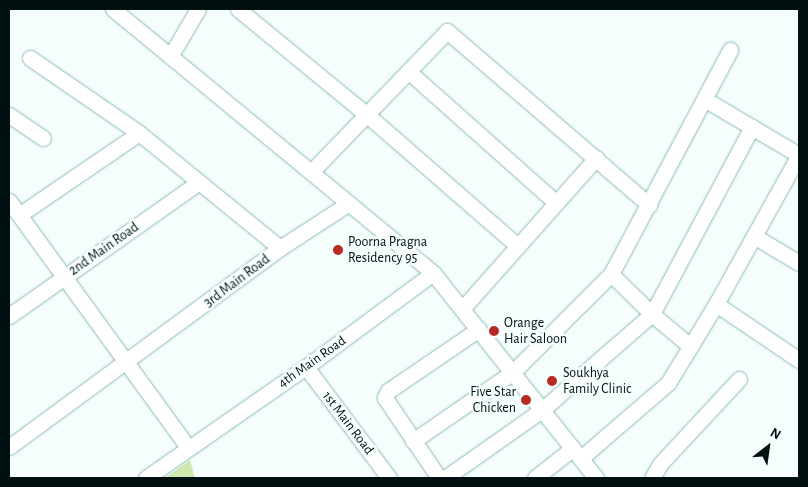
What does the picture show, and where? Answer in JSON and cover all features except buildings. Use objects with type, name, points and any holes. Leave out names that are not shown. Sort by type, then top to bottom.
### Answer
[{"type":"street","points":[[113,9],[433,273],[596,478]]},
{"type":"street","points":[[170,55],[198,9]]},
{"type":"street","points":[[238,9],[366,114],[518,246]]},
{"type":"street","points":[[311,172],[447,30],[649,205]]},
{"type":"street","points":[[413,441],[513,372],[611,274],[706,100],[730,50]]},
{"type":"street","points":[[30,58],[139,133],[280,248]]},
{"type":"street","points":[[408,71],[556,203]]},
{"type":"street","points":[[535,478],[577,453],[668,382],[716,304],[799,155],[706,100]]},
{"type":"street","points":[[9,115],[43,138]]},
{"type":"street","points":[[445,478],[543,409],[652,314],[752,127]]},
{"type":"street","points":[[19,215],[139,133]]},
{"type":"street","points":[[462,309],[596,158]]},
{"type":"street","name":"2nd Main Road","points":[[9,316],[199,182]]},
{"type":"street","points":[[9,200],[188,447]]},
{"type":"street","name":"3rd Main Road","points":[[9,447],[280,248],[348,203]]},
{"type":"street","points":[[754,236],[799,263]]},
{"type":"street","name":"4th Main Road","points":[[146,478],[188,447],[306,367],[433,273]]},
{"type":"street","points":[[611,274],[652,314],[690,346]]},
{"type":"street","points":[[716,304],[799,360]]},
{"type":"street","points":[[439,478],[387,404],[388,391],[479,329]]},
{"type":"street","name":"1st Main Road","points":[[306,367],[389,478]]},
{"type":"street","points":[[652,478],[660,464],[739,378]]},
{"type":"green space","points":[[190,460],[195,478],[165,478]]},
{"type":"place","name":"Poorna Pragna Residency 95","points":[[338,250]]},
{"type":"place","name":"Orange Hair Saloon","points":[[494,331]]},
{"type":"place","name":"Soukhya Family Clinic","points":[[552,381]]},
{"type":"place","name":"Five Star Chicken","points":[[526,400]]}]
